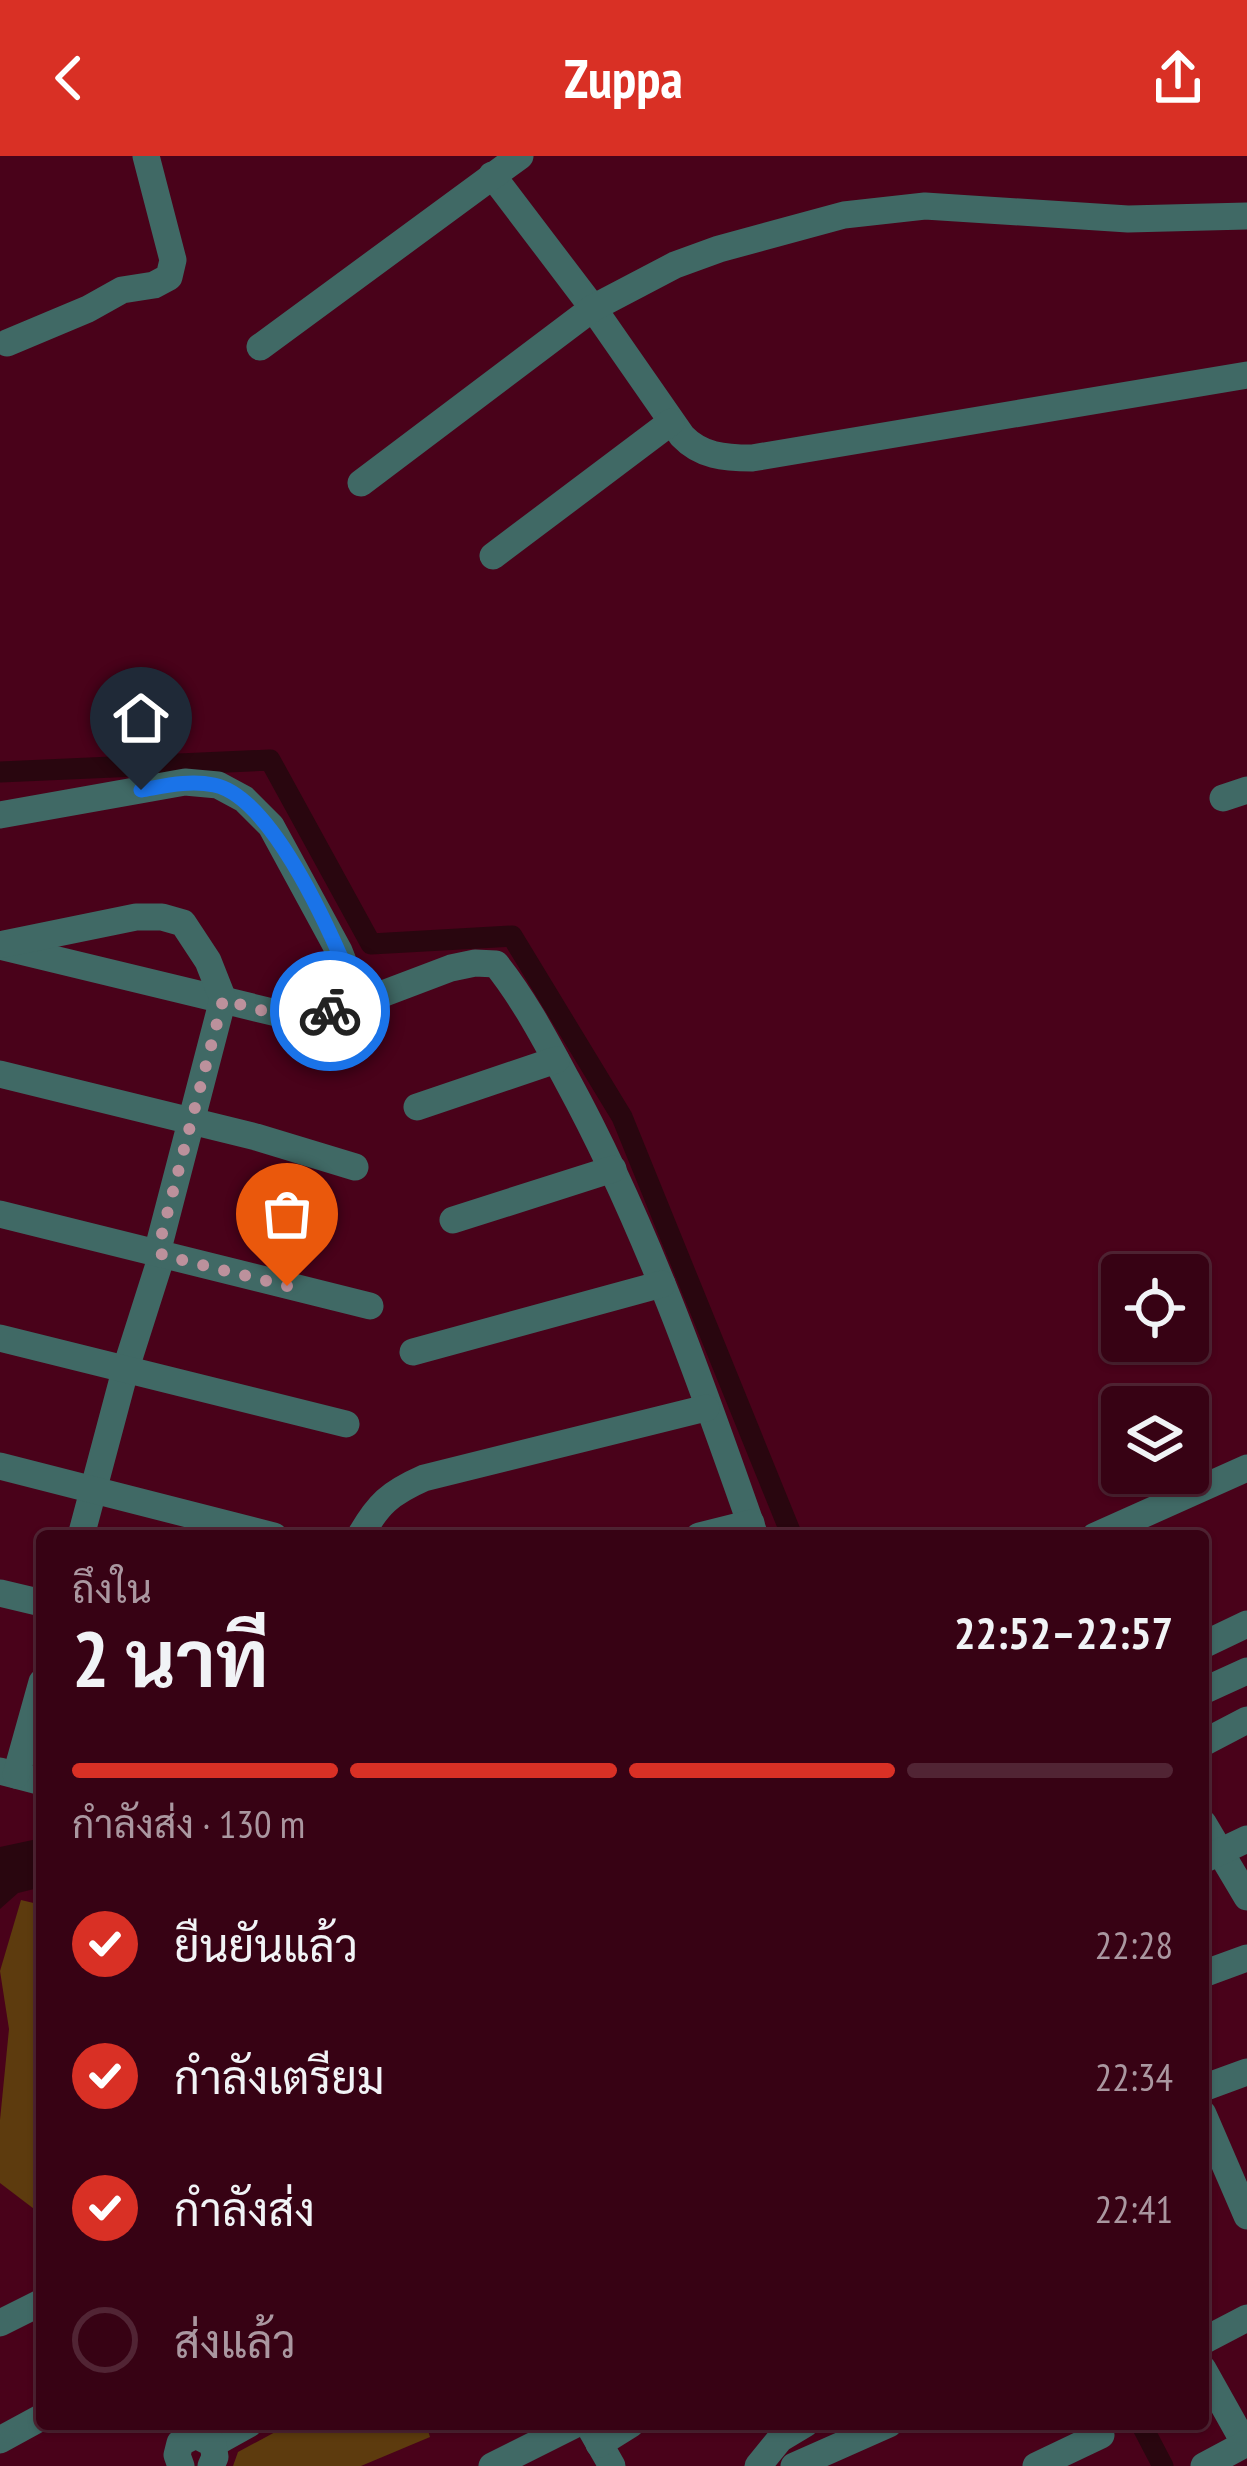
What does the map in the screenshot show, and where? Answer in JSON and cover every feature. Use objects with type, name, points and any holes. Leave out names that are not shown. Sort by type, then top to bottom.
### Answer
[{"type":"street","points":[[7,343],[122,290],[169,278],[173,260],[146,156]]},
{"type":"street","points":[[260,346],[520,156]]},
{"type":"street","points":[[492,175],[593,308],[671,422],[693,448],[728,458],[752,458],[1247,375]]},
{"type":"street","points":[[362,483],[593,308],[675,265],[719,249],[844,215],[881,210],[963,207],[1128,220],[1247,216]]},
{"type":"street","points":[[493,556],[671,422]]},
{"type":"street","points":[[0,815],[185,782],[218,785],[244,799],[271,826],[339,951],[346,988],[338,1004],[317,1017],[290,1016],[0,945]]},
{"type":"street","points":[[0,945],[162,916],[183,922],[194,935],[223,1000],[159,1245],[162,1255],[83,1530]]},
{"type":"street","points":[[385,993],[451,968],[496,964],[556,1060],[613,1169],[662,1284],[753,1530]]},
{"type":"street","points":[[417,1107],[556,1060]]},
{"type":"street","points":[[0,1074],[355,1167]]},
{"type":"street","points":[[453,1220],[613,1169]]},
{"type":"street","points":[[0,1214],[370,1306]]},
{"type":"street","points":[[413,1352],[662,1284]]},
{"type":"street","points":[[0,1338],[346,1424]]},
{"type":"street","points":[[363,1530],[376,1507],[424,1478],[706,1408]]},
{"type":"street","points":[[0,1466],[251,1530]]},
{"type":"street","points":[[1108,1530],[1247,1468]]},
{"type":"street","points":[[0,1593],[36,1602]]},
{"type":"street","points":[[1209,1642],[1247,1624]]},
{"type":"street","points":[[1209,1688],[1247,1671]]},
{"type":"street","points":[[19,1776],[23,1737],[36,1699]]},
{"type":"street","points":[[1209,1740],[1247,1720]]},
{"type":"street","points":[[1247,1839],[1211,1856],[1247,1897]]},
{"type":"street","points":[[1209,1972],[1247,1958]]},
{"type":"street","points":[[1209,2086],[1247,2072]]},
{"type":"street","points":[[1209,2128],[1247,2216]]},
{"type":"street","points":[[0,2323],[36,2305]]},
{"type":"street","points":[[1209,2339],[1247,2318]]},
{"type":"street","points":[[1204,2466],[1246,2443],[1209,2379]]},
{"type":"street","points":[[0,2440],[36,2420]]},
{"type":"street","points":[[178,2465],[180,2444],[232,2430]]},
{"type":"street","points":[[492,2466],[564,2430]]},
{"type":"street","points":[[758,2466],[780,2439],[795,2430]]},
{"type":"street","points":[[794,2466],[875,2430]]},
{"type":"street","points":[[1036,2466],[1101,2435]]},
{"type":"shaded area","points":[[36,1839],[36,1888],[18,1893],[0,1909],[0,1847]]},
{"type":"shaded area","points":[[21,1900],[36,1904],[36,2210],[0,2183],[0,2120],[9,2029],[0,1971]]},
{"type":"shaded area","points":[[279,2430],[428,2430],[430,2437],[361,2466],[233,2466],[238,2452]]},
{"type":"waterway","points":[[0,772],[270,760],[371,944],[512,936],[622,1117],[790,1530]]},
{"type":"waterway","points":[[1144,2430],[1163,2466]]},
{"type":"way so far","points":[[287,1286],[162,1255],[159,1245],[223,1000],[290,1016],[317,1017],[330,1011]]},
{"type":"route","points":[[141,790],[185,782],[218,785],[244,799],[271,826],[346,969],[346,988],[330,1011]]}]
